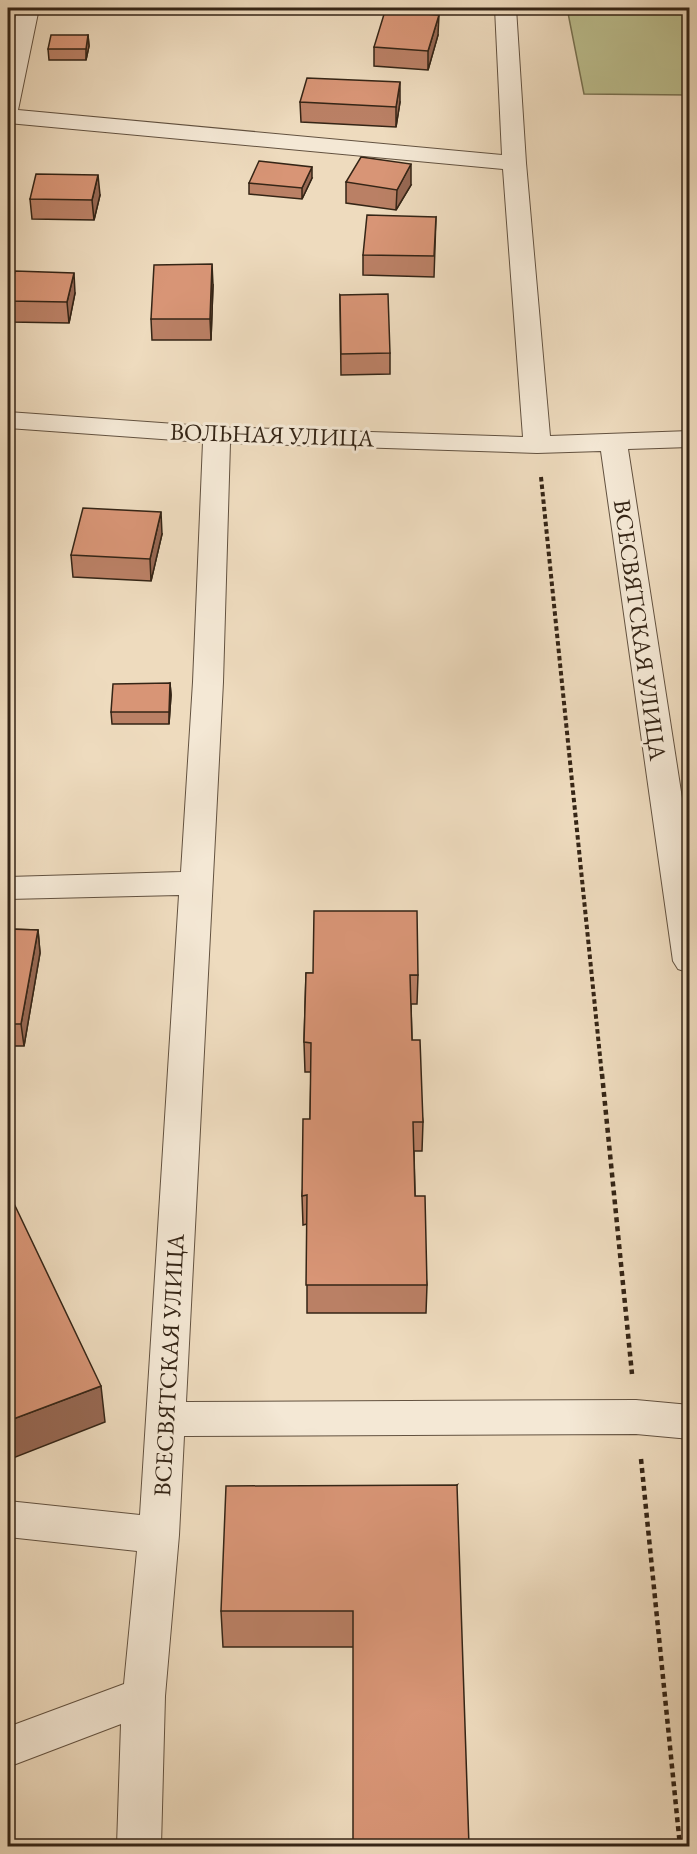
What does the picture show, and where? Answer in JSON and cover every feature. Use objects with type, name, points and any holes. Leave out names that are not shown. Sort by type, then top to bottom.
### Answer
[{"type":"street","points":[[8,109],[28,8]]},
{"type":"street","points":[[506,8],[514,163],[537,445]]},
{"type":"street","points":[[8,116],[514,163]]},
{"type":"street","name":"ВОЛЬНАЯ УЛИЦА","points":[[8,420],[217,435],[537,445],[690,439]]},
{"type":"street","name":"ВСЕСВЯТСКАЯ УЛИЦА","points":[[139,1846],[144,1696],[159,1535],[208,682],[217,435]]},
{"type":"street","name":"ВСЕСВЯТСКАЯ УЛИЦА","points":[[613,441],[690,961]]},
{"type":"street","points":[[8,888],[196,883]]},
{"type":"street","points":[[166,1419],[636,1417],[690,1422]]},
{"type":"street","points":[[8,1519],[159,1535]]},
{"type":"street","points":[[8,1747],[144,1696]]},
{"type":"path","points":[[537,445],[680,1846]]},
{"type":"green space","points":[[567,8],[689,8],[689,95],[584,94]]},
{"type":"building","points":[[385,11],[439,15],[428,51],[374,47]]},
{"type":"building","points":[[51,35],[88,35],[86,49],[48,49]]},
{"type":"building","points":[[307,78],[400,82],[396,107],[300,102]]},
{"type":"building","points":[[361,157],[411,164],[397,190],[346,182]]},
{"type":"building","points":[[259,161],[312,167],[302,188],[249,183]]},
{"type":"building","points":[[36,174],[98,175],[92,200],[30,199]]},
{"type":"building","points":[[367,215],[436,217],[434,256],[363,255]]},
{"type":"building","points":[[212,264],[210,319],[151,319],[154,265]]},
{"type":"building","points":[[15,271],[74,273],[67,302],[8,301]]},
{"type":"building","points":[[388,294],[390,353],[341,354],[340,295]]},
{"type":"building","points":[[83,508],[161,512],[150,559],[71,555]]},
{"type":"building","points":[[170,683],[169,712],[111,712],[113,684]]},
{"type":"building","points":[[314,911],[417,911],[418,975],[410,975],[412,1040],[420,1040],[423,1122],[413,1122],[415,1196],[425,1196],[427,1285],[306,1285],[307,1195],[302,1196],[303,1119],[310,1119],[311,1043],[304,1042],[306,973],[313,973]]},
{"type":"building","points":[[8,929],[38,930],[21,1024],[8,1024]]},
{"type":"building","points":[[8,1191],[101,1386],[8,1421]]},
{"type":"building","points":[[457,1485],[469,1846],[353,1846],[353,1611],[221,1611],[226,1486]]}]
